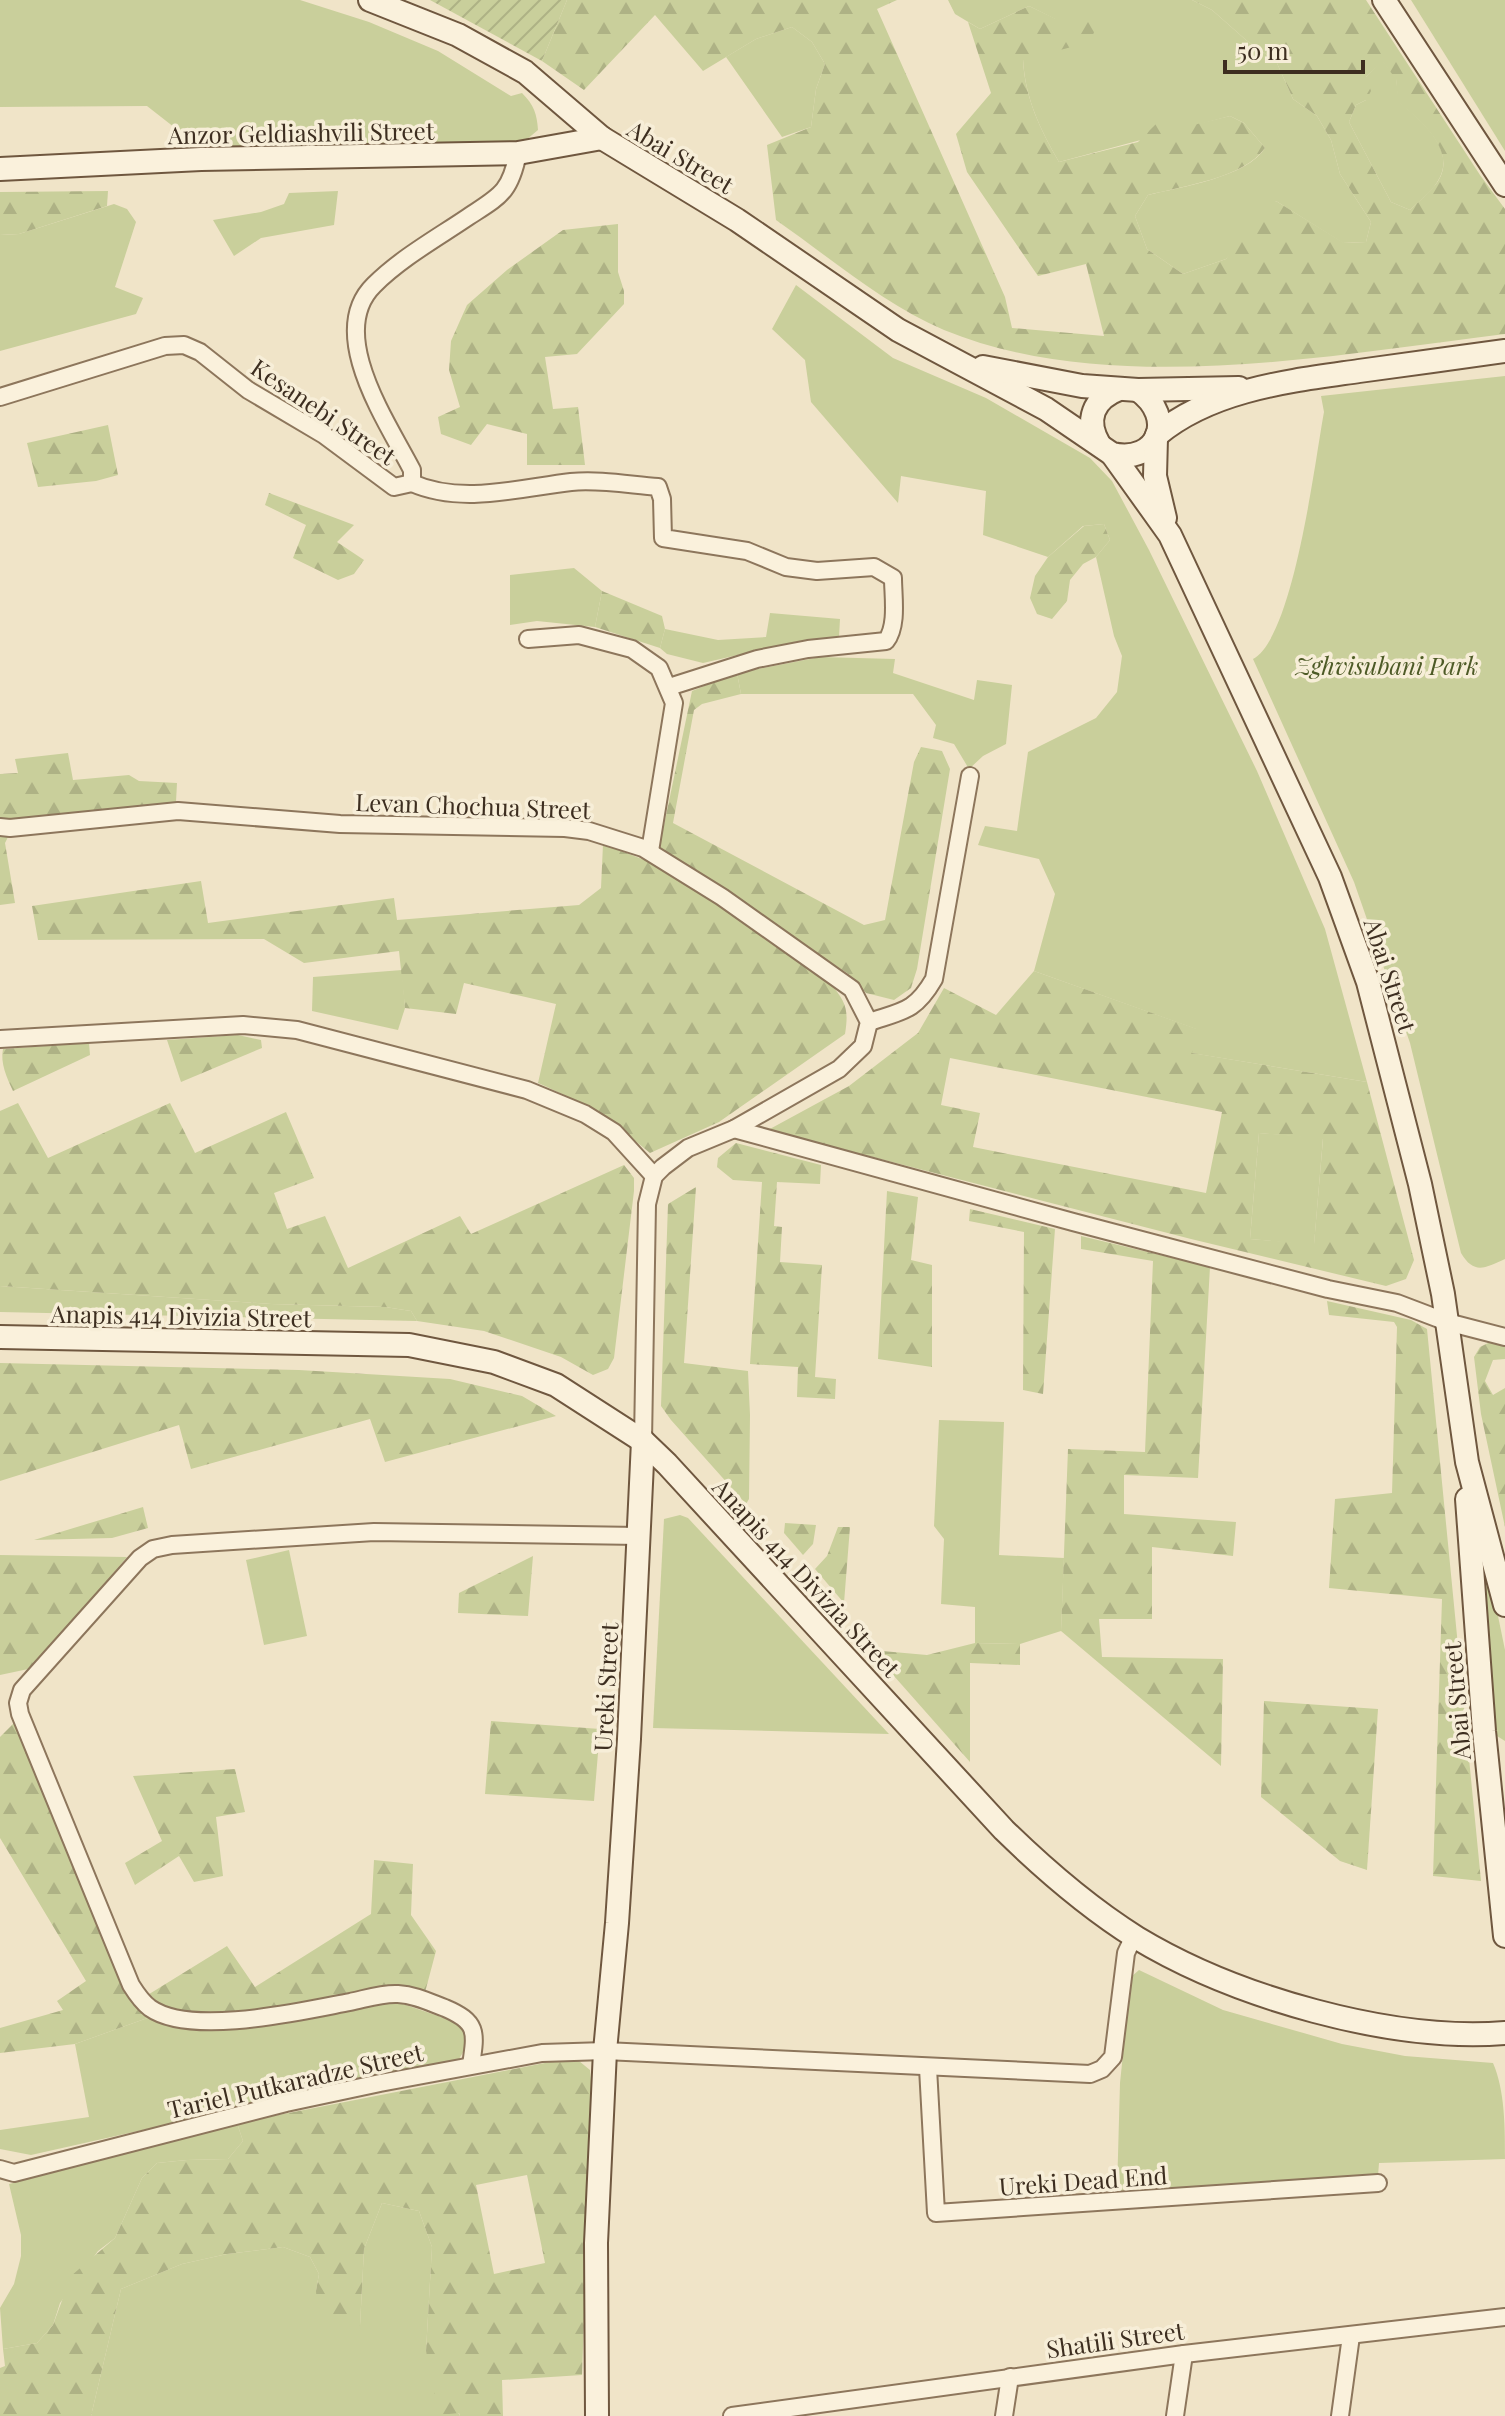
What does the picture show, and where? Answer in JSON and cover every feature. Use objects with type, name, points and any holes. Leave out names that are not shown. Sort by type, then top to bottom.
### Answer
[{"type":"street","name":"Abai Street","points":[[370,0],[458,35],[525,72],[602,138],[737,220],[898,330],[1046,409],[1106,449],[1170,535]]},
{"type":"street","points":[[1384,0],[1505,185]]},
{"type":"street","name":"Anzor Geldiashvili Street","points":[[0,169],[201,159],[518,153],[602,138]]},
{"type":"street","name":"Kesanebi Street","points":[[0,397],[165,346],[184,345],[200,352],[248,390],[324,435],[394,487],[412,483],[412,470],[361,367],[355,334],[361,306],[371,287],[499,197],[513,180],[518,153]]},
{"type":"street","points":[[1156,437],[1160,421],[1150,399],[1128,390],[1108,393],[1093,411],[1093,434],[1106,449],[1124,457],[1137,455],[1148,448],[1156,437],[1199,409],[1260,387],[1505,351]]},
{"type":"street","name":"Abai Street","points":[[963,364],[1082,386],[1128,390],[1260,387]]},
{"type":"street","name":"Abai Street","points":[[1156,437],[1155,476],[1170,535],[1330,877],[1368,982],[1420,1184],[1447,1322],[1467,1462],[1505,1605]]},
{"type":"street","points":[[412,483],[432,492],[452,494],[539,488],[574,482],[658,487],[662,499],[663,538],[747,551],[786,567],[817,571],[874,567],[893,578],[892,628],[891,637],[886,641],[808,649],[757,659],[669,687]]},
{"type":"street","points":[[528,639],[579,635],[632,649],[659,668],[674,703],[650,851]]},
{"type":"street","points":[[0,1039],[243,1025],[297,1030],[527,1090],[577,1111],[614,1132],[654,1176],[688,1148],[734,1129],[839,1069],[863,1046],[869,1022],[910,1008],[923,998],[934,979],[970,776]]},
{"type":"street","name":"Levan Chochua Street","points":[[0,827],[178,811],[340,824],[565,828],[613,837],[650,851],[833,974],[852,989],[869,1022]]},
{"type":"street","points":[[734,1129],[1328,1289],[1397,1303],[1447,1322],[1505,1337]]},
{"type":"street","name":"Ureki Street","points":[[597,2416],[596,2243],[605,2051],[617,1923],[639,1536],[647,1204],[654,1176]]},
{"type":"street","name":"Anapis 414 Divizia Street","points":[[0,1337],[409,1345],[494,1362],[556,1385],[643,1441],[701,1498],[1004,1830],[1059,1881],[1134,1936],[1218,1978],[1305,2008],[1369,2023],[1430,2032],[1505,2033]]},
{"type":"street","name":"Abai Street","points":[[1467,1462],[1467,1507],[1484,1731],[1505,1936]]},
{"type":"street","points":[[471,2065],[475,2038],[471,2024],[465,2017],[414,1995],[394,1994],[296,2013],[209,2022],[184,2020],[150,2008],[131,1985],[20,1714],[18,1703],[22,1690],[140,1558],[153,1549],[172,1545],[374,1532],[639,1536]]},
{"type":"street","points":[[1484,1731],[1491,1740],[1505,1748]]},
{"type":"street","points":[[1492,1801],[1495,1791],[1505,1783]]},
{"type":"street","points":[[605,2051],[1090,2074],[1102,2069],[1113,2057],[1126,1953],[1134,1936]]},
{"type":"street","name":"Tariel Putkaradze Street","points":[[0,2169],[14,2173],[286,2103],[471,2065],[542,2053],[605,2051]]},
{"type":"street","name":"Ureki Dead End","points":[[928,2068],[936,2213],[1378,2183]]},
{"type":"street","name":"Shatili Street","points":[[732,2416],[808,2411],[1010,2377],[1505,2317]]},
{"type":"street","points":[[1340,2416],[1351,2336]]},
{"type":"street","points":[[1175,2416],[1184,2354]]},
{"type":"street","points":[[1004,2416],[1010,2377]]},
{"type":"green space","points":[[0,0],[300,0],[369,22],[438,51],[511,96],[522,93],[534,110],[538,130],[526,140],[502,143],[202,149],[147,106],[0,107]]},
{"type":"green space","points":[[430,0],[567,0],[542,61]]},
{"type":"green space","points":[[567,0],[897,0],[877,9],[1005,297],[1012,328],[1104,336],[1086,264],[1038,276],[967,172],[956,134],[991,93],[968,22],[980,29],[1029,6],[1056,19],[1093,10],[1099,20],[1090,42],[1023,60],[1035,113],[1059,162],[1138,142],[1163,117],[1185,127],[1230,116],[1244,123],[1265,148],[1255,158],[1228,174],[1148,195],[1135,216],[1147,249],[1183,274],[1226,259],[1250,219],[1276,201],[1344,243],[1366,242],[1371,222],[1340,174],[1331,140],[1317,116],[1293,99],[1276,61],[1212,10],[1192,0],[1366,0],[1505,209],[1505,334],[1295,360],[1222,365],[1149,367],[1077,362],[1009,351],[922,320],[858,280],[776,220],[767,145],[811,127],[816,89],[825,64],[812,42],[792,27],[756,39],[703,71],[655,15],[584,90],[542,61]],"holes":[[[1382,61],[1396,79],[1398,102],[1426,127],[1443,160],[1436,184],[1410,210],[1391,202],[1349,122],[1356,105],[1366,100],[1371,91],[1366,77]]]},
{"type":"green space","points":[[948,0],[1192,0],[1212,10],[1276,61],[1293,99],[1317,116],[1331,140],[1340,174],[1371,222],[1366,242],[1343,243],[1276,201],[1226,259],[1183,274],[1147,249],[1135,216],[1148,195],[1229,174],[1256,158],[1265,148],[1244,123],[1230,116],[1059,162],[1035,113],[1023,59],[1054,50],[1055,19],[1029,6],[980,29],[955,14]]},
{"type":"green space","points":[[1411,0],[1505,0],[1505,151]]},
{"type":"green space","points":[[792,27],[812,42],[825,64],[816,89],[811,127],[782,137],[726,57],[756,39]]},
{"type":"green space","points":[[1382,60],[1396,78],[1399,102],[1427,127],[1441,149],[1442,172],[1436,184],[1410,210],[1391,202],[1349,122],[1356,105],[1366,100],[1366,77]]},
{"type":"green space","points":[[108,191],[107,206],[19,234],[0,235],[0,192]]},
{"type":"green space","points":[[338,191],[334,225],[261,238],[234,256],[213,220],[261,212],[284,204],[289,193]]},
{"type":"green space","points":[[114,204],[127,209],[136,222],[115,287],[143,298],[136,314],[0,351],[0,235],[19,234]]},
{"type":"green space","points":[[618,224],[618,272],[624,304],[577,354],[545,357],[553,409],[578,407],[585,465],[527,465],[527,434],[487,424],[471,445],[441,434],[438,417],[460,407],[449,370],[451,341],[467,305],[507,270],[563,230]]},
{"type":"green space","points":[[796,285],[893,358],[986,398],[1090,458],[1112,481],[1257,771],[1325,929],[1367,1082],[1191,1053],[1196,1029],[1034,971],[1055,894],[1039,859],[978,845],[985,826],[1017,831],[1028,752],[1096,718],[1117,692],[1122,656],[1114,636],[1096,557],[1110,540],[1104,524],[1083,526],[1048,557],[983,535],[986,491],[901,476],[898,503],[811,402],[805,360],[772,329]]},
{"type":"green space","name":"Zghvisubani Park","points":[[1505,376],[1505,1259],[1480,1268],[1471,1264],[1461,1253],[1410,1043],[1354,882],[1253,659],[1267,644],[1280,618],[1291,584],[1324,412],[1321,396]]},
{"type":"green space","points":[[108,425],[118,475],[96,481],[38,487],[27,443]]},
{"type":"green space","points":[[269,493],[354,525],[337,542],[364,560],[354,574],[338,580],[293,558],[306,525],[265,505]]},
{"type":"green space","points":[[1104,524],[1110,540],[1070,580],[1067,601],[1052,619],[1037,614],[1030,598],[1035,576],[1048,557],[1084,526]]},
{"type":"green space","points":[[574,568],[602,591],[595,627],[537,621],[510,625],[510,575]]},
{"type":"green space","points":[[602,591],[662,616],[665,629],[660,648],[595,627]]},
{"type":"green space","points":[[770,613],[840,619],[839,637],[799,641],[703,663],[667,654],[660,648],[665,629],[718,640],[766,637]]},
{"type":"green space","points":[[820,657],[895,659],[893,673],[974,700],[977,680],[1012,685],[1006,744],[983,756],[969,769],[954,744],[933,738],[936,725],[913,694],[741,694],[737,673]]},
{"type":"green space","points":[[737,673],[741,694],[702,704],[694,710],[673,823],[864,925],[885,920],[914,762],[921,747],[942,751],[950,769],[917,969],[911,988],[894,1000],[866,993],[847,973],[659,849],[692,691]]},
{"type":"green space","points":[[68,753],[73,780],[129,775],[139,781],[177,783],[176,802],[22,819],[0,818],[0,774],[18,773],[15,759]]},
{"type":"green space","points":[[0,831],[10,833],[5,843],[15,903],[0,905]]},
{"type":"green space","points":[[603,844],[668,869],[830,983],[843,1001],[847,1018],[845,1034],[719,1122],[650,1153],[597,1114],[538,1083],[556,1004],[464,983],[456,1014],[405,1008],[399,951],[304,963],[264,939],[38,940],[32,906],[201,881],[208,923],[394,898],[397,920],[579,905],[601,888]]},
{"type":"green space","points":[[402,970],[405,1008],[398,1030],[312,1011],[313,977]]},
{"type":"green space","points":[[1034,971],[1197,1029],[1192,1053],[1367,1082],[1414,1260],[1406,1279],[1386,1286],[768,1130],[849,1086],[918,1033],[944,988],[996,1015]],"holes":[[[950,1058],[1222,1112],[1206,1193],[973,1147],[980,1113],[941,1105]],[[1259,1133],[1323,1139],[1314,1244],[1250,1239]]]},
{"type":"green space","points":[[238,1035],[261,1040],[262,1048],[181,1082],[167,1040]]},
{"type":"green space","points":[[89,1043],[90,1055],[13,1091],[3,1065],[3,1049]]},
{"type":"green space","points":[[18,1103],[48,1158],[170,1103],[195,1153],[286,1112],[314,1178],[274,1193],[287,1229],[325,1216],[348,1268],[460,1216],[471,1234],[624,1165],[634,1178],[634,1191],[614,1358],[608,1369],[593,1375],[561,1357],[484,1331],[417,1321],[411,1311],[385,1307],[271,1304],[0,1286],[0,1111]]},
{"type":"green space","points":[[1259,1133],[1323,1138],[1314,1245],[1250,1239]]},
{"type":"green space","points":[[736,1143],[821,1165],[820,1184],[777,1182],[774,1226],[782,1227],[780,1262],[822,1265],[815,1377],[836,1379],[835,1399],[797,1397],[798,1367],[750,1364],[762,1182],[733,1180],[717,1167],[718,1158]]},
{"type":"green space","points":[[696,1187],[684,1363],[748,1371],[749,1499],[746,1504],[661,1406],[668,1204]]},
{"type":"green space","points":[[887,1191],[918,1197],[911,1260],[932,1265],[932,1367],[878,1359]]},
{"type":"green space","points":[[970,1209],[1055,1229],[1043,1394],[1023,1390],[1024,1232],[969,1221]]},
{"type":"green space","points":[[1081,1236],[1210,1267],[1198,1478],[1124,1475],[1124,1514],[1236,1522],[1233,1556],[1152,1547],[1152,1619],[1099,1619],[1102,1657],[1223,1659],[1221,1766],[1061,1631],[1068,1449],[1145,1452],[1153,1261],[1081,1249]]},
{"type":"green space","points":[[0,1286],[271,1304],[385,1307],[411,1311],[417,1321],[0,1312]]},
{"type":"green space","points":[[1327,1301],[1411,1320],[1427,1329],[1481,1881],[1433,1876],[1442,1599],[1329,1588],[1335,1499],[1392,1493],[1397,1327],[1394,1322],[1329,1315]]},
{"type":"green space","points":[[1490,1342],[1505,1347],[1505,1359],[1493,1360],[1485,1381],[1493,1395],[1505,1388],[1505,1527],[1481,1414],[1474,1357],[1480,1347]]},
{"type":"green space","points":[[0,1363],[299,1370],[450,1379],[522,1396],[556,1416],[385,1462],[370,1419],[191,1469],[179,1425],[0,1481]]},
{"type":"green space","points":[[939,1420],[1004,1422],[999,1555],[1064,1558],[1061,1631],[1020,1644],[975,1643],[975,1607],[941,1604],[944,1539],[934,1526]]},
{"type":"green space","points":[[143,1507],[148,1528],[112,1538],[34,1540]]},
{"type":"green space","points":[[680,1515],[688,1518],[889,1734],[653,1728],[664,1519]]},
{"type":"green space","points":[[785,1523],[816,1525],[813,1544],[803,1555],[784,1533]]},
{"type":"green space","points":[[838,1527],[850,1527],[844,1603],[815,1569],[827,1556]]},
{"type":"green space","points":[[289,1550],[307,1636],[264,1645],[246,1560]]},
{"type":"green space","points":[[1485,1553],[1505,1650],[1505,1741],[1497,1736],[1479,1555]]},
{"type":"green space","points":[[0,1555],[127,1557],[33,1668],[0,1675]]},
{"type":"green space","points":[[533,1556],[528,1616],[458,1613],[459,1593]]},
{"type":"green space","points":[[975,1643],[1020,1644],[1020,1665],[970,1663],[970,1762],[871,1650],[927,1655]]},
{"type":"green space","points":[[1264,1701],[1378,1709],[1367,1870],[1340,1861],[1261,1797]]},
{"type":"green space","points":[[17,1720],[153,2016],[75,2044],[0,2053],[0,2028],[63,2010],[57,2001],[86,1981],[0,1838],[0,1737]]},
{"type":"green space","points":[[491,1721],[600,1729],[594,1801],[485,1794]]},
{"type":"green space","points":[[235,1769],[245,1812],[216,1817],[223,1876],[194,1882],[179,1856],[135,1885],[125,1863],[162,1841],[133,1776]]},
{"type":"green space","points":[[374,1860],[413,1864],[411,1915],[436,1951],[424,1996],[209,2017],[163,2009],[146,1996],[227,1946],[255,1987],[371,1914]]},
{"type":"green space","points":[[1139,1970],[1223,2010],[1342,2044],[1405,2056],[1493,2063],[1502,2097],[1505,2159],[1379,2163],[1378,2176],[1117,2191],[1120,2083],[1131,1977]]},
{"type":"green space","points":[[394,2001],[462,2024],[468,2044],[459,2059],[31,2155],[0,2149],[0,2130],[89,2117],[75,2044],[153,2016],[179,2027],[248,2027]]},
{"type":"green space","points":[[555,2061],[579,2061],[590,2070],[592,2092],[582,2375],[502,2380],[503,2416],[439,2415],[426,2351],[432,2247],[419,2211],[382,2203],[364,2249],[360,2326],[318,2322],[316,2291],[319,2274],[310,2257],[283,2247],[182,2264],[121,2289],[91,2416],[0,2416],[0,2368],[5,2366],[3,2349],[37,2343],[53,2325],[71,2276],[115,2238],[142,2178],[157,2163],[228,2159],[243,2141],[237,2123]],"holes":[[[527,2175],[545,2263],[494,2274],[476,2185]]]},
{"type":"green space","points":[[237,2123],[243,2141],[228,2159],[157,2163],[142,2178],[115,2238],[98,2251],[60,2303],[53,2325],[37,2343],[3,2349],[0,2308],[14,2284],[21,2256],[21,2235],[9,2184]]},
{"type":"green space","points":[[382,2203],[419,2211],[432,2247],[426,2351],[460,2416],[91,2416],[121,2289],[182,2264],[283,2247],[310,2257],[319,2274],[316,2291],[360,2326],[364,2249]]}]
